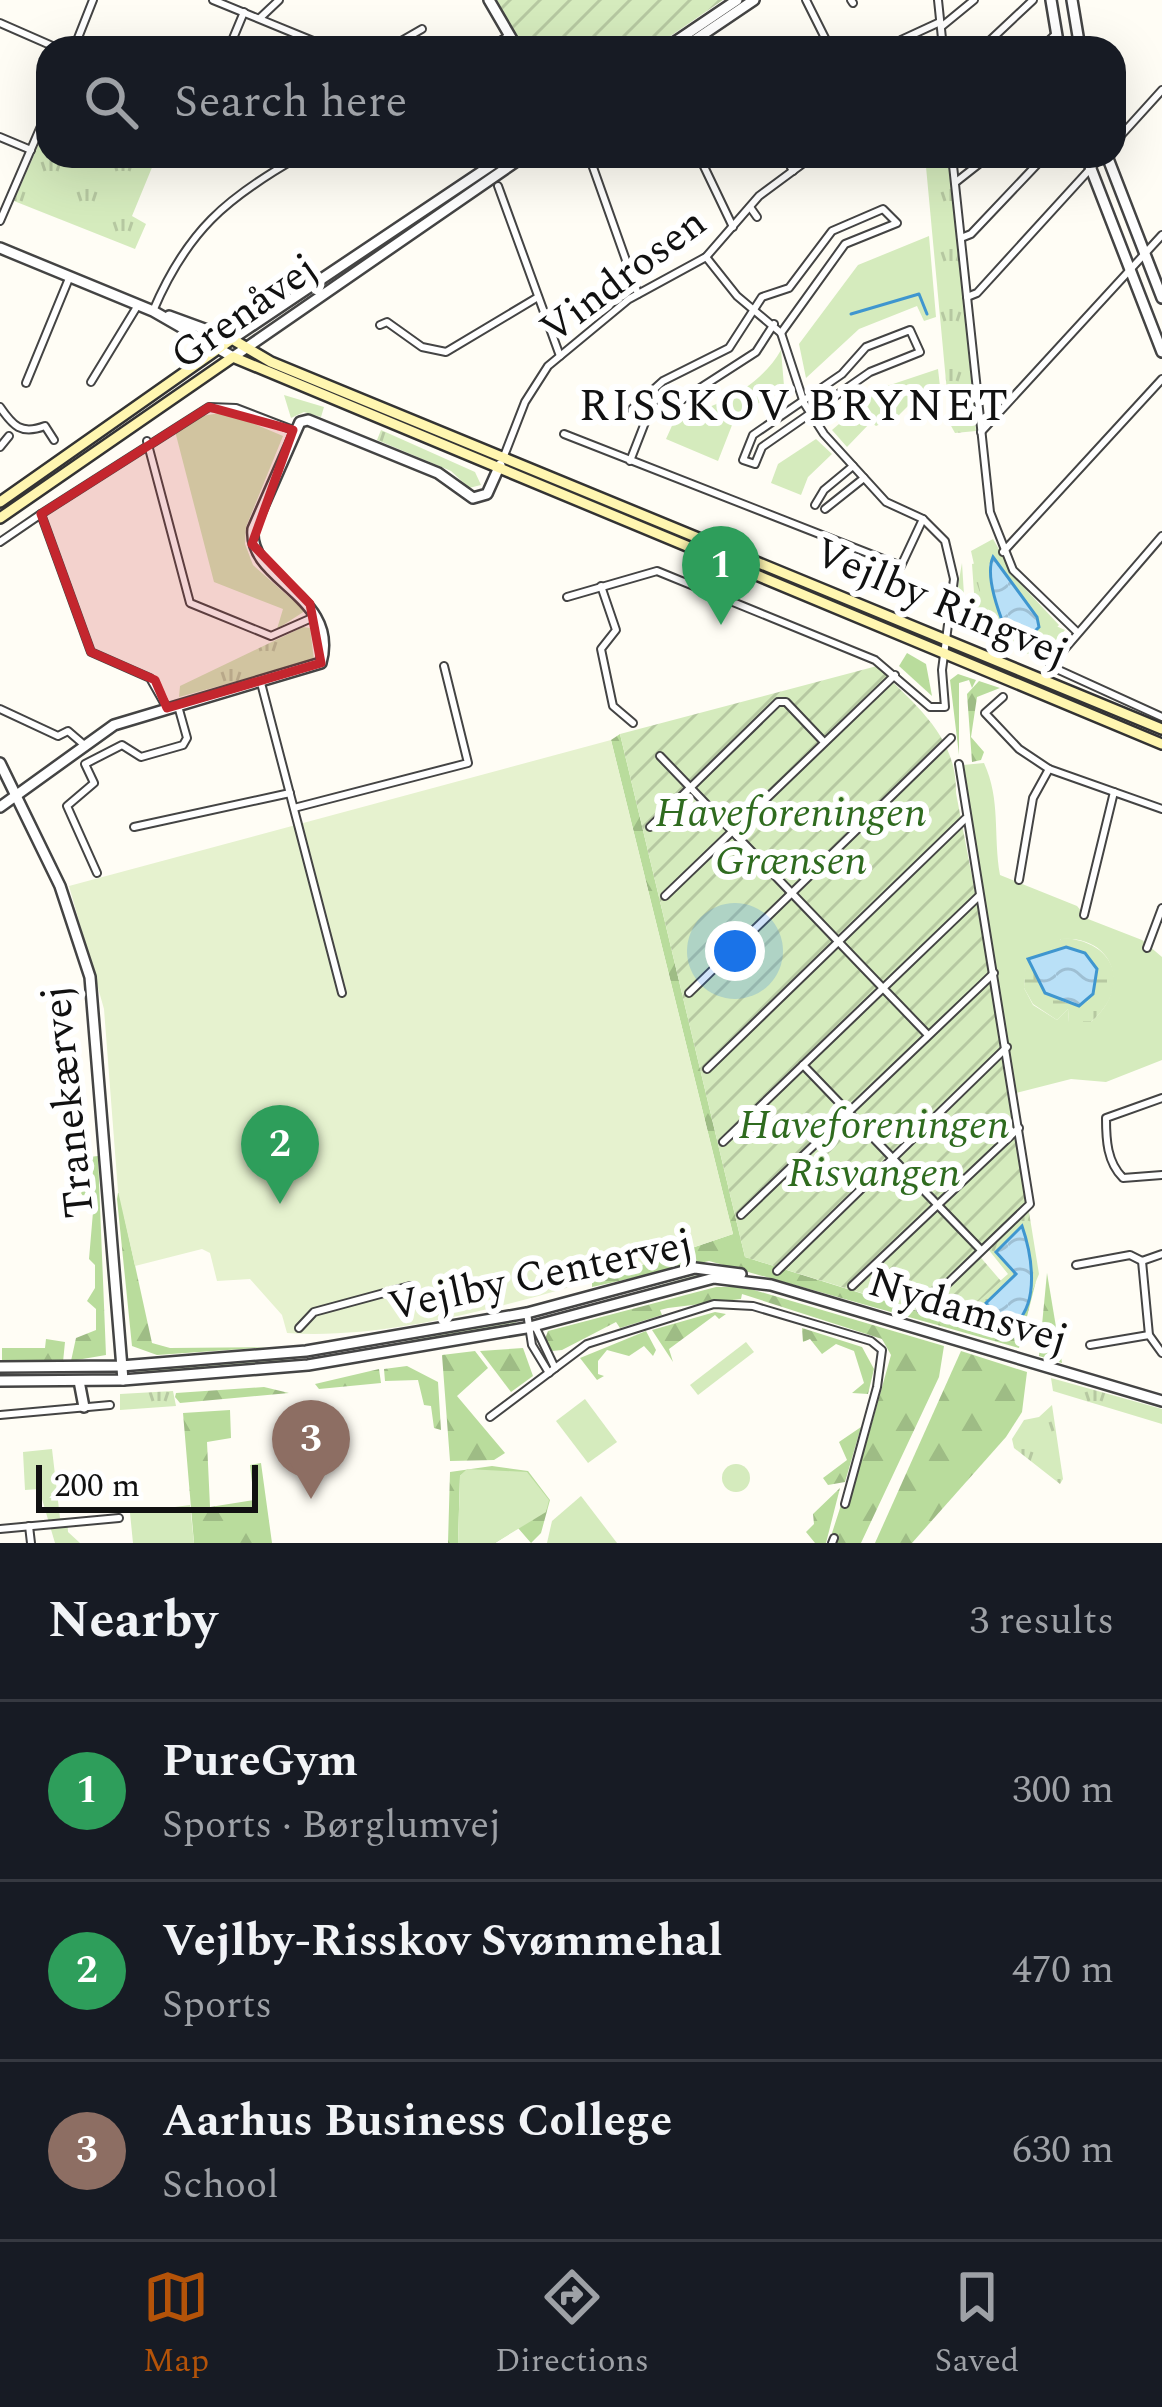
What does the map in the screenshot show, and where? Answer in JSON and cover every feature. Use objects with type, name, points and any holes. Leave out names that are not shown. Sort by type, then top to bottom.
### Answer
[{"type":"main road","name":"Vejlby Ringvej","points":[[232,339],[1162,729]]},
{"type":"main road","name":"Grenåvej","points":[[0,502],[232,339]]},
{"type":"main road","name":"Vejlby Ringvej","points":[[233,357],[1162,744]]},
{"type":"main road","name":"Grenåvej","points":[[0,518],[233,357]]},
{"type":"street","points":[[79,36],[93,0]]},
{"type":"street","points":[[213,0],[300,36]]},
{"type":"street","points":[[258,19],[279,0]]},
{"type":"street","points":[[489,0],[510,35]]},
{"type":"street","points":[[684,36],[736,0]]},
{"type":"street","points":[[701,36],[754,0]]},
{"type":"street","points":[[806,0],[824,36]]},
{"type":"street","points":[[938,0],[942,36]]},
{"type":"street","points":[[911,36],[941,24],[974,0]]},
{"type":"street","points":[[995,36],[1033,0]]},
{"type":"street","points":[[1051,0],[1056,34]]},
{"type":"street","points":[[1072,0],[1078,36]]},
{"type":"street","points":[[234,36],[244,13]]},
{"type":"street","points":[[0,23],[36,39]]},
{"type":"street","points":[[410,36],[422,29]]},
{"type":"street","points":[[1126,129],[1162,90]]},
{"type":"street","points":[[0,136],[31,150]]},
{"type":"street","points":[[0,220],[36,138]]},
{"type":"street","points":[[153,311],[174,266],[212,214],[282,168]]},
{"type":"street","name":"Grenåvej","points":[[232,339],[488,168]]},
{"type":"street","name":"Grenåvej","points":[[233,357],[507,168]]},
{"type":"street","points":[[593,168],[638,294]]},
{"type":"street","points":[[705,168],[733,227]]},
{"type":"street","name":"Vindrosen","points":[[504,456],[532,387],[560,356],[638,294],[706,257],[750,207],[797,168]]},
{"type":"street","points":[[804,168],[807,172]]},
{"type":"street","points":[[954,168],[990,512],[1003,551],[1023,583],[1077,632],[1162,536]]},
{"type":"street","points":[[956,182],[974,168]]},
{"type":"street","points":[[961,238],[971,234],[1034,168]]},
{"type":"street","points":[[1110,168],[1162,298]]},
{"type":"street","points":[[968,297],[977,293],[1090,170],[1162,352]]},
{"type":"street","points":[[498,186],[560,356]]},
{"type":"street","name":"Vindrosen","points":[[750,207],[757,217]]},
{"type":"street","points":[[646,420],[632,409],[663,380],[729,348],[762,297],[789,288],[832,231],[883,209],[896,223],[845,244],[782,333]]},
{"type":"street","points":[[981,432],[1162,235]]},
{"type":"street","points":[[0,248],[153,311],[233,357]]},
{"type":"street","points":[[567,597],[657,571],[860,654],[895,674],[926,705],[945,707],[944,652],[953,563],[945,541],[923,519],[886,502],[853,466],[804,403],[775,323],[753,309],[706,257]]},
{"type":"street","points":[[26,383],[70,276]]},
{"type":"street","points":[[380,325],[387,322],[422,347],[446,352],[538,297]]},
{"type":"street","points":[[91,382],[138,304]]},
{"type":"street","points":[[153,311],[232,339]]},
{"type":"street","points":[[670,397],[680,400],[733,369],[756,352],[775,323]]},
{"type":"street","points":[[910,330],[920,352],[870,372],[811,415],[762,447],[755,464],[743,460],[753,435],[804,403],[871,343],[910,330]]},
{"type":"street","points":[[663,380],[670,397]]},
{"type":"street","points":[[1003,551],[1162,380]]},
{"type":"street","points":[[630,460],[646,420],[670,397]]},
{"type":"street","points":[[0,542],[194,413],[222,406],[293,430]]},
{"type":"street","points":[[0,407],[16,428],[28,431],[45,426],[53,440]]},
{"type":"street","points":[[0,807],[114,724],[319,666],[323,649],[304,597],[262,563],[252,544],[253,529],[293,430],[308,420],[438,473],[473,498],[487,494],[504,456]]},
{"type":"street","points":[[564,434],[901,566],[923,519]]},
{"type":"street","points":[[0,447],[9,436]]},
{"type":"street","points":[[147,441],[190,603],[272,636],[314,617]]},
{"type":"street","points":[[853,466],[820,507],[864,478]]},
{"type":"street","points":[[40,514],[92,652],[150,678],[173,707],[187,738],[182,745],[141,757],[122,745],[85,764]]},
{"type":"street","points":[[601,586],[616,630],[601,649],[613,706],[633,723]]},
{"type":"street","name":"Vejlby Ringvej","points":[[1077,632],[1051,660],[1053,671],[1162,717]]},
{"type":"street","points":[[294,808],[468,763],[444,666]]},
{"type":"street","points":[[664,896],[895,674]]},
{"type":"street","points":[[261,683],[342,993]]},
{"type":"street","points":[[1003,697],[985,713],[1019,749],[1048,769],[1162,809]]},
{"type":"street","points":[[650,827],[782,700],[824,742]]},
{"type":"street","points":[[0,709],[58,736],[68,730],[79,746],[94,783],[68,806],[98,873]]},
{"type":"street","points":[[689,993],[951,738]]},
{"type":"street","points":[[661,756],[928,1035]]},
{"type":"street","name":"Tranekærvej","points":[[0,763],[71,913],[95,1009],[123,1380]]},
{"type":"street","points":[[921,1309],[1030,1204],[959,764]]},
{"type":"street","points":[[1019,880],[1033,798],[1048,769]]},
{"type":"street","points":[[1084,915],[1114,792]]},
{"type":"street","points":[[134,827],[290,793]]},
{"type":"street","points":[[707,1069],[965,819]]},
{"type":"street","points":[[723,1142],[980,896]]},
{"type":"street","points":[[1147,948],[1162,908]]},
{"type":"street","points":[[741,1215],[995,973]]},
{"type":"street","points":[[777,1270],[1008,1047]]},
{"type":"street","points":[[803,1065],[981,1250]]},
{"type":"street","points":[[1162,1098],[1106,1118],[1114,1168],[1123,1178],[1162,1174]]},
{"type":"street","points":[[853,1286],[1019,1129]]},
{"type":"street","points":[[1076,1265],[1130,1255],[1142,1261],[1162,1254]]},
{"type":"street","points":[[1142,1261],[1149,1335],[1162,1353]]},
{"type":"street","name":"Vejlby Centervej","points":[[0,1367],[121,1366],[306,1351],[527,1312],[695,1268],[757,1281]]},
{"type":"street","name":"Vejlby Centervej","points":[[0,1381],[123,1380],[308,1365],[530,1326],[714,1278],[757,1281]]},
{"type":"street","name":"Nydamsvej","points":[[757,1281],[1162,1402]]},
{"type":"street","name":"Vejlby Centervej","points":[[299,1328],[314,1312],[410,1286]]},
{"type":"street","points":[[490,1417],[604,1335],[714,1304],[753,1306],[871,1341],[884,1358],[845,1504]]},
{"type":"street","points":[[527,1312],[552,1371]]},
{"type":"street","points":[[1090,1345],[1149,1335]]},
{"type":"street","points":[[80,1382],[84,1407]]},
{"type":"street","points":[[0,1414],[110,1405]]},
{"type":"street","points":[[0,1528],[119,1518]]},
{"type":"street","points":[[29,1526],[31,1543]]},
{"type":"highlighted area","points":[[209,407],[293,430],[252,544],[310,604],[321,663],[167,708],[155,680],[91,652],[41,514]]},
{"type":"green space","points":[[496,0],[723,0],[670,36],[517,36]]},
{"type":"green space","points":[[36,151],[36,168],[152,168],[132,216],[146,224],[135,249],[14,201]]},
{"type":"green space","points":[[926,168],[951,168],[976,431],[955,433],[950,424]]},
{"type":"green space","points":[[929,236],[936,317],[924,321],[917,306],[859,329],[806,378],[799,344],[858,265]]},
{"type":"green space","points":[[781,350],[784,386],[734,420],[718,461],[666,439],[675,419],[748,386]]},
{"type":"green space","points":[[938,369],[942,404],[934,406],[922,392],[898,416],[876,426],[871,422],[847,447],[832,430],[881,388]]},
{"type":"green space","points":[[284,395],[324,407],[321,417],[304,412],[291,418]]},
{"type":"green space","points":[[226,412],[283,436],[246,527],[245,544],[253,565],[305,611],[277,629],[283,609],[214,582],[175,431],[202,416]]},
{"type":"green space","points":[[381,430],[475,472],[481,485],[469,488],[451,471],[377,440]]},
{"type":"green space","points":[[816,439],[832,454],[808,477],[801,495],[771,483],[778,464]]},
{"type":"green space","points":[[518,470],[884,619],[517,473]]},
{"type":"green space","points":[[993,539],[1017,580],[1059,625],[1041,644],[1025,644],[996,628],[985,613],[971,551]],"holes":[[[993,558],[1037,617],[1003,623],[989,565]]]},
{"type":"green space","points":[[962,563],[966,625],[958,605]]},
{"type":"green space","points":[[977,563],[991,618],[1006,633],[1041,644],[1056,626],[1065,630],[1040,658],[984,638],[988,629],[976,621],[972,564]]},
{"type":"green space","points":[[303,627],[310,628],[314,660],[179,697],[180,686]]},
{"type":"green space","points":[[907,653],[926,664],[932,696],[899,666]]},
{"type":"green space","points":[[877,666],[919,708],[949,754],[1004,1044],[1027,1202],[976,1252],[1001,1281],[955,1322],[745,1257],[620,734]]},
{"type":"green space","points":[[958,674],[976,680],[972,688],[969,680],[959,683],[959,755],[950,680]]},
{"type":"green space","points":[[979,681],[1000,688],[977,697],[971,737],[984,752],[981,760],[972,762],[967,694]]},
{"type":"green space","points":[[620,734],[745,1257],[985,1332],[995,1322],[1019,1325],[1036,1281],[1019,1348],[709,1261],[592,1287],[592,1282],[733,1234],[611,740]]},
{"type":"green space","points":[[611,740],[733,1234],[512,1303],[394,1328],[339,1333],[287,1333],[282,1315],[250,1279],[217,1281],[210,1253],[202,1249],[135,1266],[118,1191],[104,1009],[69,886]]},
{"type":"green space","points":[[984,763],[989,777],[1000,875],[1077,906],[1088,919],[1142,940],[1162,957],[1162,1060],[1106,1082],[1071,1079],[1016,1093],[962,792],[963,765]],"holes":[[[1060,939],[1079,940],[1104,954],[1111,966],[1111,994],[1091,1022],[1069,1022],[1068,1009],[1057,1020],[1033,1005],[1024,988],[1027,957],[1045,993],[1079,1006],[1088,1001],[1097,969],[1085,953]]]},
{"type":"green space","points":[[1060,938],[1094,946],[1112,967],[1112,994],[1091,1022],[1069,1022],[1068,1009],[1057,1020],[1033,1004],[1024,988],[1026,957],[1058,999],[1079,1006],[1088,1001],[1097,969]]},
{"type":"green space","points":[[98,1156],[106,1355],[71,1361],[76,1338],[96,1330],[96,1309],[87,1301],[95,1288],[95,1265],[89,1259],[93,1212],[81,1193],[93,1178],[92,1163],[80,1158]]},
{"type":"green space","points":[[141,1188],[124,1215],[152,1343],[170,1348],[269,1347],[157,1355],[132,1346],[117,1199],[118,1193]]},
{"type":"green space","points":[[1029,1212],[1039,1274],[1018,1325],[995,1322],[977,1301],[1008,1274],[988,1249]]},
{"type":"green space","points":[[710,1271],[718,1275],[538,1320]]},
{"type":"green space","points":[[1047,1273],[1062,1363],[1039,1356]]},
{"type":"green space","points":[[716,1287],[744,1287],[944,1346],[939,1377],[861,1543],[836,1543],[832,1533],[841,1505],[849,1505],[891,1355],[882,1339],[742,1294],[741,1299],[660,1310],[662,1315],[620,1328],[616,1322],[562,1350],[552,1351],[545,1339],[548,1331]]},
{"type":"green space","points":[[715,1312],[726,1314],[719,1319],[715,1315],[669,1349],[673,1362],[652,1330]]},
{"type":"green space","points":[[515,1320],[517,1325],[315,1359]]},
{"type":"green space","points":[[802,1328],[862,1347],[874,1369],[868,1394],[852,1393],[864,1383],[854,1351],[836,1344],[822,1354],[810,1339],[803,1342]]},
{"type":"green space","points":[[646,1331],[656,1350],[653,1356],[644,1346],[629,1356],[607,1350],[598,1361],[598,1374],[604,1376],[597,1380],[580,1358]]},
{"type":"green space","points":[[46,1339],[65,1342],[63,1362],[2,1361],[2,1348],[45,1348]]},
{"type":"green space","points":[[746,1342],[754,1352],[698,1395],[690,1385]]},
{"type":"green space","points":[[523,1348],[533,1376],[511,1392],[480,1351]]},
{"type":"green space","points":[[475,1351],[488,1368],[457,1396],[505,1453],[494,1460],[450,1461],[442,1355]]},
{"type":"green space","points":[[961,1351],[1027,1372],[1022,1412],[1006,1437],[912,1543],[875,1543]]},
{"type":"green space","points":[[301,1357],[244,1368],[137,1372],[140,1369]]},
{"type":"green space","points":[[407,1366],[438,1382],[441,1430],[434,1428],[431,1406],[424,1405],[418,1380],[385,1381],[384,1369]]},
{"type":"green space","points":[[379,1369],[381,1383],[319,1389],[315,1384]]},
{"type":"green space","points":[[1051,1378],[1162,1409],[1162,1424],[1053,1391]]},
{"type":"green space","points":[[264,1387],[289,1393],[180,1403],[175,1397],[176,1393]]},
{"type":"green space","points":[[173,1391],[176,1406],[120,1410],[120,1394]]},
{"type":"green space","points":[[585,1399],[617,1442],[588,1463],[556,1421]]},
{"type":"green space","points":[[1052,1405],[1060,1484],[1014,1448],[1012,1439],[1024,1420],[1039,1417]]},
{"type":"green space","points":[[230,1410],[231,1438],[207,1442],[210,1507],[254,1500],[250,1465],[261,1463],[272,1543],[194,1543],[183,1413]]},
{"type":"green space","points":[[861,1427],[845,1482],[828,1485],[823,1478],[847,1460],[839,1442]]},
{"type":"green space","points":[[52,1449],[60,1518],[67,1518],[68,1532],[80,1543],[55,1543],[39,1489],[25,1490],[23,1452]]},
{"type":"green space","points":[[736,1464],[746,1468],[750,1478],[746,1488],[736,1492],[726,1488],[722,1478],[726,1468]]},
{"type":"green space","points":[[492,1466],[528,1471],[550,1500],[541,1533],[531,1543],[518,1528],[495,1543],[479,1482],[468,1469]]},
{"type":"green space","points":[[467,1469],[527,1472],[549,1500],[546,1512],[495,1543],[458,1543],[460,1476]]},
{"type":"green space","points":[[467,1470],[460,1476],[458,1543],[448,1543],[450,1472]]},
{"type":"green space","points":[[840,1488],[826,1543],[815,1543],[806,1532],[814,1524],[813,1514]]},
{"type":"green space","points":[[581,1496],[617,1543],[547,1543],[552,1521]]},
{"type":"green space","points":[[190,1505],[194,1543],[133,1543],[130,1513]]},
{"type":"water","points":[[993,557],[1037,617],[1039,627],[1028,638],[1005,628],[991,582]]},
{"type":"water","points":[[1066,947],[1085,953],[1097,969],[1093,994],[1079,1006],[1045,993],[1028,959]]},
{"type":"water","points":[[1022,1226],[1031,1288],[1017,1322],[998,1317],[986,1303],[1016,1274],[996,1252]]},
{"type":"waterway","points":[[851,314],[919,294],[927,314]]},
{"type":"place","name":"PureGym","points":[[721,625]]},
{"type":"place","name":"Vejlby-Risskov Svømmehal","points":[[280,1204]]},
{"type":"place","name":"Aarhus Business College","points":[[311,1499]]},
{"type":"district","name":"RISSKOV BRYNET","points":[[795,404]]},
{"type":"park label","name":"Haveforeningen Grænsen","points":[[791,835]]},
{"type":"park label","name":"Haveforeningen Risvangen","points":[[874,1147]]}]
